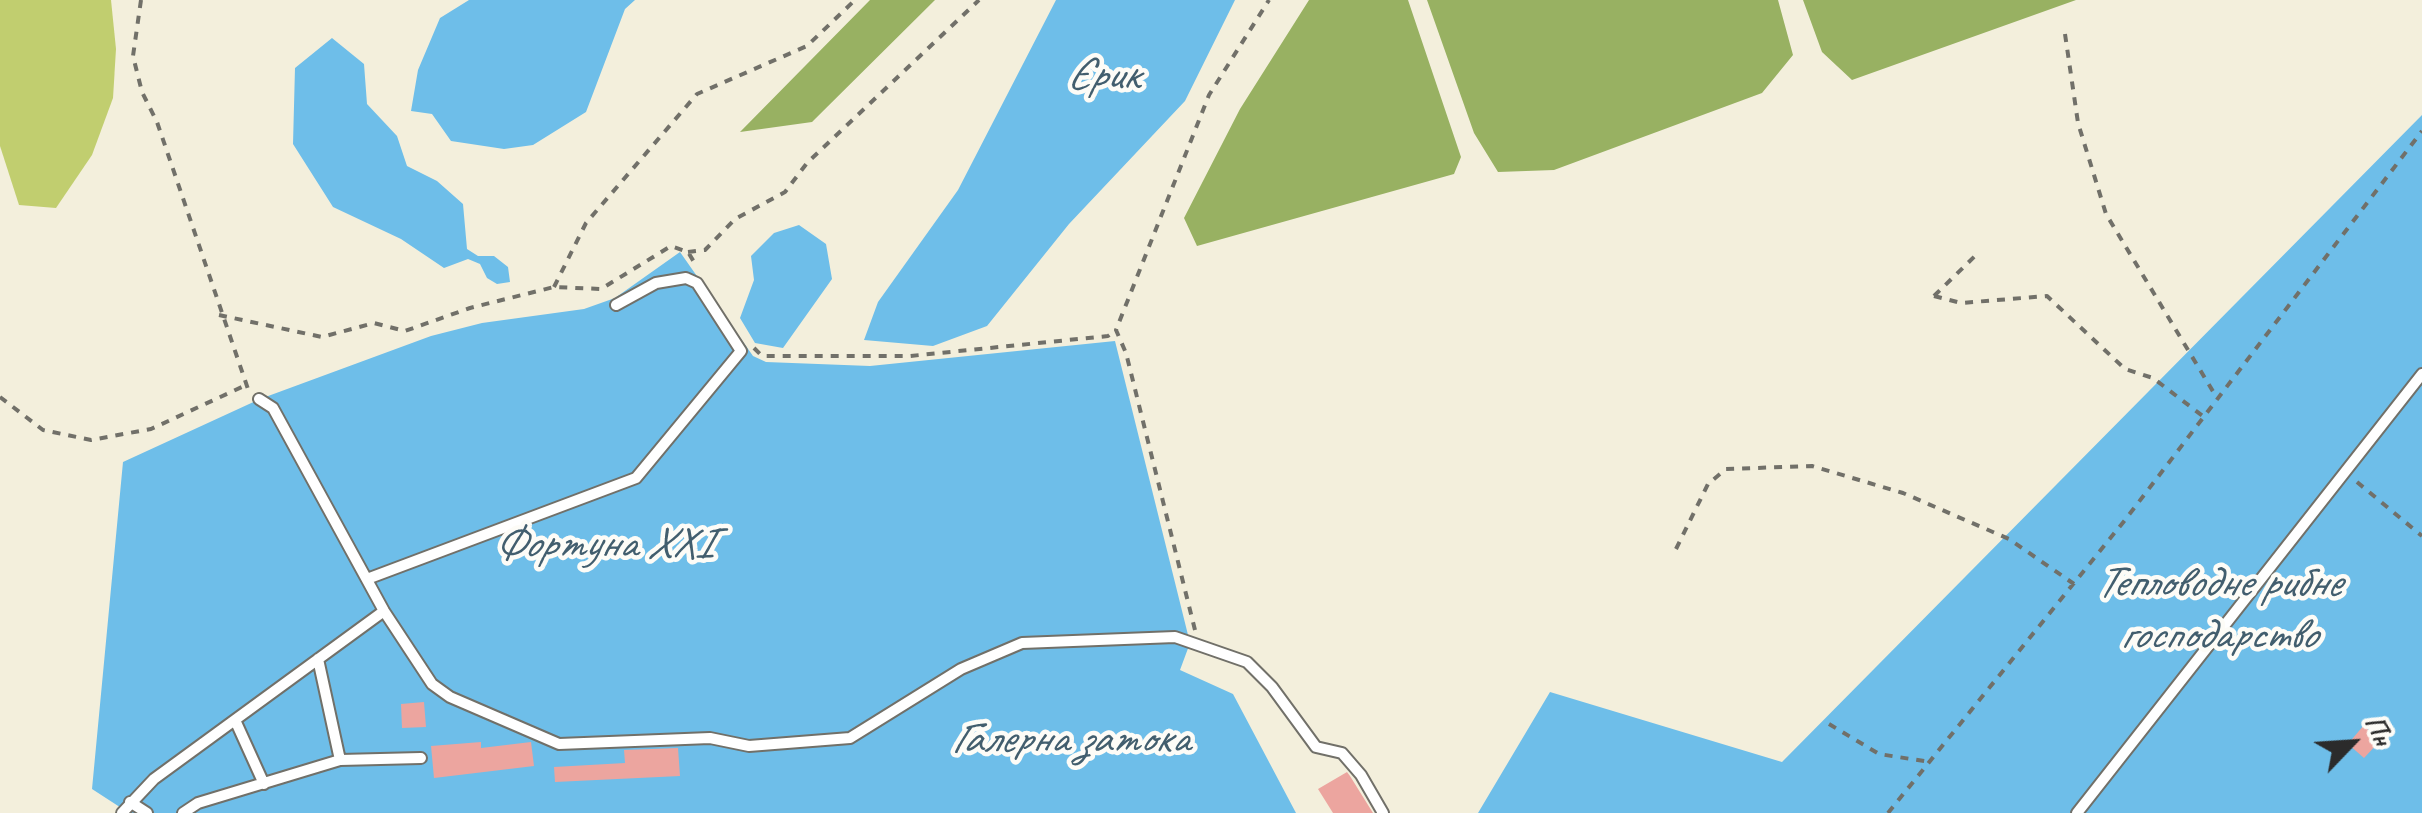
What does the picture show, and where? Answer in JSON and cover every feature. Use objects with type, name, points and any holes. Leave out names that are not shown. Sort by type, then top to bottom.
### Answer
[{"type":"lane","points":[[367,580],[636,478],[742,351],[697,283],[686,278],[656,283],[616,305]]},
{"type":"lane","points":[[2077,813],[2422,374]]},
{"type":"lane","points":[[260,399],[274,408],[384,611],[432,684],[450,697],[559,744],[710,738],[749,746],[850,738],[961,669],[1022,644],[1175,637],[1247,662],[1272,687],[1316,748],[1342,753],[1361,774],[1384,813]]},
{"type":"lane","points":[[122,813],[130,802],[235,720],[384,611]]},
{"type":"lane","points":[[318,659],[340,760]]},
{"type":"lane","points":[[235,720],[264,784]]},
{"type":"lane","points":[[183,813],[198,804],[340,760],[421,758]]},
{"type":"lane","points":[[130,802],[147,813]]},
{"type":"path","points":[[141,0],[133,56],[142,92],[158,122],[244,386],[260,399]]},
{"type":"path","points":[[554,287],[586,224],[697,94],[808,46],[855,0]]},
{"type":"path","points":[[688,252],[704,250],[736,219],[785,192],[808,163],[979,0]]},
{"type":"path","points":[[1199,646],[1126,353],[1116,330],[1209,95],[1269,0]]},
{"type":"path","points":[[2065,34],[2078,123],[2106,214],[2218,399]]},
{"type":"path","points":[[1888,813],[2074,584],[2422,130]]},
{"type":"path","points":[[1976,255],[1934,296],[1962,303],[2047,296],[2125,369],[2153,378],[2204,417]]},
{"type":"path","points":[[220,315],[322,337]]},
{"type":"path","points":[[0,397],[43,430],[92,440],[151,429],[244,386]]},
{"type":"path","points":[[1676,549],[1708,484],[1726,469],[1812,466],[1904,493],[2009,539],[2074,584]]},
{"type":"path","points":[[2346,472],[2422,536]]},
{"type":"path","points":[[1829,724],[1879,754],[1931,762]]},
{"type":"green space","points":[[0,0],[111,0],[116,49],[113,98],[92,155],[56,208],[19,205],[0,146]]},
{"type":"green space","points":[[870,0],[935,0],[812,122],[740,132]]},
{"type":"green space","points":[[1309,0],[1408,0],[1461,157],[1454,174],[1197,246],[1184,218],[1240,109]]},
{"type":"green space","points":[[1427,0],[1778,0],[1793,55],[1762,93],[1554,170],[1498,172],[1474,133]]},
{"type":"green space","points":[[1803,0],[2076,0],[1852,80],[1822,52]]},
{"type":"water","points":[[469,0],[635,0],[625,9],[586,112],[533,145],[504,149],[451,141],[432,114],[411,111],[418,70],[440,18]]},
{"type":"water","name":"Єрик","points":[[1056,0],[1235,0],[1185,101],[1069,224],[987,326],[933,346],[864,340],[878,302],[958,190]]},
{"type":"water","points":[[332,38],[364,64],[367,104],[397,136],[407,166],[437,181],[463,204],[467,249],[478,256],[494,256],[508,267],[510,282],[497,284],[487,278],[480,264],[468,259],[444,268],[401,239],[333,207],[293,144],[295,68]]},
{"type":"water","name":"Тепловодне рибне господарство","points":[[2422,115],[2422,813],[1478,813],[1550,692],[1782,762]]},
{"type":"water","points":[[799,225],[826,244],[832,279],[783,348],[755,343],[740,318],[754,280],[751,256],[774,233]]},
{"type":"water","name":"Фортуна XXI","points":[[680,252],[753,356],[766,362],[870,366],[1115,341],[1190,643],[1180,670],[1233,694],[1296,813],[129,813],[92,789],[123,462],[260,399],[431,336],[482,323],[584,309],[615,298]]},
{"type":"building","points":[[424,702],[426,727],[402,728],[401,704]]},
{"type":"building","points":[[2364,725],[2379,742],[2364,758],[2348,744]]},
{"type":"building","points":[[481,742],[481,748],[531,742],[534,766],[434,778],[431,746]]},
{"type":"building","points":[[678,748],[680,776],[555,782],[554,767],[625,763],[624,750]]},
{"type":"building","points":[[1347,772],[1373,813],[1333,813],[1318,789]]},
{"type":"water label","name":"Галерна затока","points":[[1070,740]]}]
